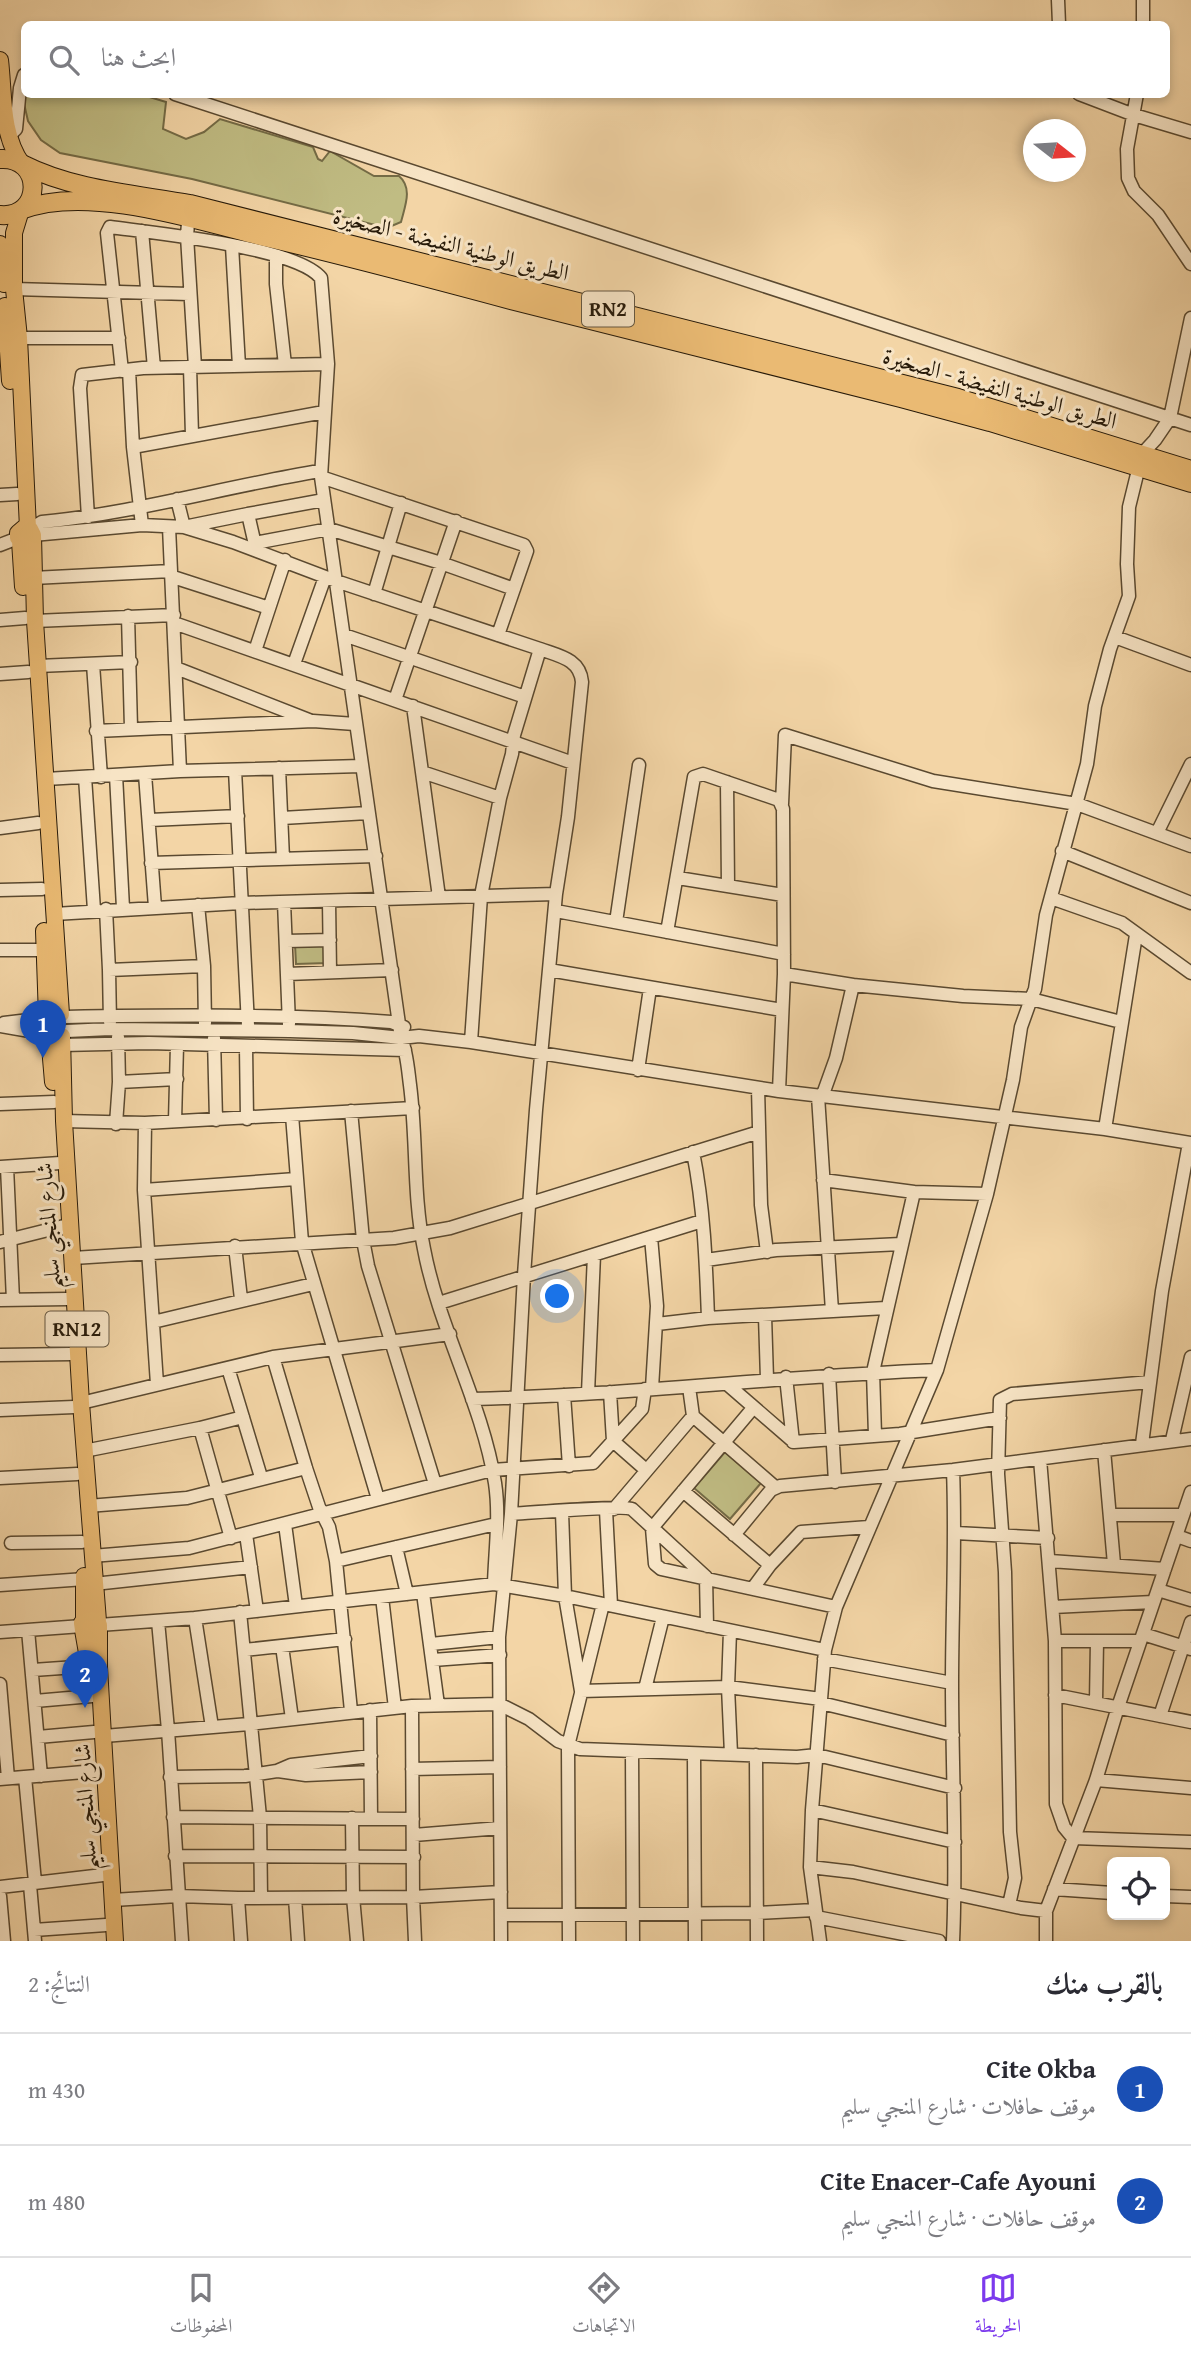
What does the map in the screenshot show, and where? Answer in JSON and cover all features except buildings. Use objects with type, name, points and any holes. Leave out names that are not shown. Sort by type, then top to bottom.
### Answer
[{"type":"highway","name":"الطريق الوطنية النفيضة - الصخيرة","points":[[0,159],[13,160],[45,176],[188,219]]},
{"type":"highway","points":[[21,210],[32,196],[33,187],[28,171],[22,164]]},
{"type":"highway","name":"الطريق الوطنية النفيضة - الصخيرة","points":[[0,215],[14,214],[47,202],[73,201],[137,207],[958,398],[1140,460],[1191,483]]},
{"type":"highway","name":"الطريق الوطنية النفيضة - الصخيرة","points":[[1140,460],[1191,470]]},
{"type":"main road","points":[[0,60],[8,137],[13,153],[22,164]]},
{"type":"main road","name":"شارع المنجي سليم","points":[[21,210],[14,233],[14,289],[9,340],[17,494],[33,578],[30,620]]},
{"type":"main road","name":"شارع المنجي سليم","points":[[0,244],[26,534],[45,950],[56,1027],[64,1121],[73,1258],[77,1474],[82,1542],[90,1582]]},
{"type":"main road","name":"شارع المنجي سليم","points":[[33,669],[46,779],[54,914],[54,1102],[67,1299],[77,1405],[85,1451],[92,1556],[90,1666],[99,1734],[115,1941]]},
{"type":"main road","name":"شارع المنجي سليم","points":[[91,1625],[99,1667],[96,1771],[107,1933]]},
{"type":"street","points":[[1058,0],[1059,21]]},
{"type":"street","points":[[1143,0],[1143,21]]},
{"type":"street","points":[[8,137],[16,129],[21,85]]},
{"type":"street","points":[[187,98],[1191,425]]},
{"type":"street","points":[[1089,98],[1134,115],[1191,131]]},
{"type":"street","points":[[1136,98],[1127,149],[1128,178],[1134,191],[1158,215],[1191,264]]},
{"type":"street","points":[[188,219],[192,435]]},
{"type":"street","points":[[142,526],[126,370],[112,292],[108,230],[110,227],[142,232],[188,219],[232,246],[276,256],[311,269],[321,278],[328,364],[321,474],[329,529],[331,579],[344,635],[413,1108],[421,1233],[428,1266],[472,1399],[495,1486],[499,1585],[501,1941]]},
{"type":"street","points":[[142,232],[154,368]]},
{"type":"street","points":[[232,246],[239,366]]},
{"type":"street","points":[[276,256],[276,284],[285,365]]},
{"type":"street","points":[[14,289],[189,294]]},
{"type":"street","points":[[820,1941],[810,1867],[824,1655],[836,1608],[937,1370],[987,1194],[1005,1117],[1021,1027],[1035,989],[1051,898],[1087,764],[1095,706],[1129,596],[1129,511],[1140,460],[1170,418],[1191,318]]},
{"type":"street","points":[[9,340],[119,338]]},
{"type":"street","points":[[88,517],[80,379],[82,375],[154,368],[328,364]]},
{"type":"street","points":[[133,447],[324,412]]},
{"type":"street","points":[[0,545],[26,534],[43,522],[139,508],[265,480],[321,474],[520,542],[527,548],[498,635]]},
{"type":"street","points":[[0,495],[17,494]]},
{"type":"street","points":[[177,499],[184,527]]},
{"type":"street","points":[[26,534],[142,526],[184,527],[324,500]]},
{"type":"street","points":[[374,594],[401,503]]},
{"type":"street","points":[[248,514],[256,546]]},
{"type":"street","points":[[395,700],[456,521]]},
{"type":"street","points":[[169,527],[180,771]]},
{"type":"street","points":[[184,527],[256,546],[331,579],[569,659],[581,673],[541,1054],[524,1275],[511,1514],[499,1585]]},
{"type":"street","points":[[256,546],[329,529],[441,563],[514,589]]},
{"type":"street","points":[[255,651],[285,560]]},
{"type":"street","points":[[33,578],[172,574],[268,608]]},
{"type":"street","points":[[293,663],[331,579]]},
{"type":"street","points":[[128,616],[131,728]]},
{"type":"street","points":[[0,620],[128,616],[174,619],[255,651],[573,763]]},
{"type":"street","points":[[344,635],[525,698]]},
{"type":"street","points":[[1115,637],[1191,664]]},
{"type":"street","points":[[471,1042],[481,896],[513,741],[540,649]]},
{"type":"street","points":[[0,674],[131,662]]},
{"type":"street","points":[[93,664],[101,777]]},
{"type":"street","points":[[176,668],[313,721]]},
{"type":"street","points":[[413,706],[439,897]]},
{"type":"street","points":[[96,731],[313,721],[355,724]]},
{"type":"street","points":[[779,1091],[784,974],[782,804],[785,735],[933,781],[1077,804],[1191,846]]},
{"type":"street","points":[[1157,833],[1191,764]]},
{"type":"street","points":[[616,922],[639,765]]},
{"type":"street","points":[[46,779],[180,771],[361,766]]},
{"type":"street","points":[[279,768],[284,859]]},
{"type":"street","points":[[235,770],[248,1024]]},
{"type":"street","points":[[422,772],[500,798]]},
{"type":"street","points":[[145,774],[155,907]]},
{"type":"street","points":[[667,932],[694,777],[703,774],[774,797],[782,804]]},
{"type":"street","points":[[116,775],[123,908]]},
{"type":"street","points":[[85,777],[109,970],[112,1025],[118,1043],[116,1124]]},
{"type":"street","points":[[727,782],[728,886]]},
{"type":"street","points":[[282,818],[368,813]]},
{"type":"street","points":[[150,820],[238,816]]},
{"type":"street","points":[[0,828],[38,823]]},
{"type":"street","points":[[1062,851],[1191,903]]},
{"type":"street","points":[[151,863],[376,856]]},
{"type":"street","points":[[678,878],[783,895]]},
{"type":"street","points":[[0,890],[42,890]]},
{"type":"street","points":[[54,914],[241,903],[556,894]]},
{"type":"street","points":[[1051,898],[1122,923],[1191,973]]},
{"type":"street","points":[[329,901],[330,972]]},
{"type":"street","points":[[284,902],[289,1024]]},
{"type":"street","points":[[198,905],[206,1016],[213,1046],[216,1120]]},
{"type":"street","points":[[556,911],[784,954]]},
{"type":"street","points":[[1105,1129],[1136,934]]},
{"type":"street","points":[[286,941],[330,940]]},
{"type":"street","points":[[0,950],[45,950]]},
{"type":"street","points":[[109,970],[204,966]]},
{"type":"street","points":[[287,974],[392,970]]},
{"type":"street","points":[[549,970],[782,1010]]},
{"type":"street","points":[[784,974],[853,985],[963,996],[1031,999],[1121,1022]]},
{"type":"street","points":[[832,1311],[820,1097],[836,1058],[853,985]]},
{"type":"street","points":[[638,1070],[650,988]]},
{"type":"street","points":[[0,1025],[112,1025],[206,1016],[248,1024]]},
{"type":"street","points":[[112,1025],[210,1031],[248,1024],[354,1020],[399,1024],[419,1036],[638,1070],[820,1097],[1105,1129],[1190,1143],[1162,1291],[1142,1444]]},
{"type":"street","points":[[289,1024],[353,1033],[403,1044]]},
{"type":"street","points":[[56,1027],[118,1043],[246,1048],[403,1044],[419,1036]]},
{"type":"street","points":[[175,1121],[177,1045]]},
{"type":"street","points":[[246,1048],[247,1119]]},
{"type":"street","points":[[119,1082],[177,1079]]},
{"type":"street","points":[[758,1088],[761,1205],[767,1252]]},
{"type":"street","points":[[0,1104],[54,1102]]},
{"type":"street","points":[[64,1121],[145,1123],[413,1108]]},
{"type":"street","points":[[351,1111],[362,1240],[436,1484]]},
{"type":"street","points":[[292,1115],[302,1242],[377,1499]]},
{"type":"street","points":[[145,1123],[144,1190],[157,1384]]},
{"type":"street","points":[[73,1258],[362,1240],[450,1228],[759,1132]]},
{"type":"street","points":[[693,1152],[701,1197],[708,1318]]},
{"type":"street","points":[[60,1163],[4,1167],[6,1300],[67,1299]]},
{"type":"street","points":[[144,1190],[296,1179]]},
{"type":"street","points":[[823,1180],[914,1192],[987,1194]]},
{"type":"street","points":[[875,1435],[873,1372],[914,1192]]},
{"type":"street","points":[[439,1303],[702,1221]]},
{"type":"street","points":[[5,1241],[64,1226]]},
{"type":"street","points":[[92,1556],[164,1552],[231,1538],[492,1469],[593,1463],[642,1409],[649,1389],[657,1324],[650,1237]]},
{"type":"street","points":[[706,1260],[767,1252],[901,1244]]},
{"type":"street","points":[[235,1247],[241,1299]]},
{"type":"street","points":[[588,1393],[594,1255]]},
{"type":"street","points":[[153,1322],[313,1284]]},
{"type":"street","points":[[657,1324],[708,1318],[886,1308]]},
{"type":"street","points":[[765,1316],[767,1379]]},
{"type":"street","points":[[0,1410],[77,1405],[273,1357],[450,1334]]},
{"type":"street","points":[[0,1355],[71,1354]]},
{"type":"street","points":[[1172,1440],[1191,1356]]},
{"type":"street","points":[[273,1357],[306,1468],[329,1527],[336,1561],[351,1711]]},
{"type":"street","points":[[228,1368],[261,1477]]},
{"type":"street","points":[[472,1399],[690,1387],[829,1374],[937,1370]]},
{"type":"street","points":[[829,1374],[835,1482]]},
{"type":"street","points":[[786,1377],[793,1442]]},
{"type":"street","points":[[1009,1905],[1015,1878],[1010,1832],[999,1464],[1000,1400],[1008,1395],[1150,1382]]},
{"type":"street","points":[[727,1384],[793,1442],[912,1432],[1000,1418]]},
{"type":"street","points":[[690,1387],[693,1416],[775,1487]]},
{"type":"street","points":[[610,1392],[613,1441],[646,1470]]},
{"type":"street","points":[[564,1395],[569,1466]]},
{"type":"street","points":[[753,1408],[652,1528],[655,1564],[662,1569],[836,1608]]},
{"type":"street","points":[[569,1941],[568,1746],[581,1691],[607,1605],[610,1509],[693,1416]]},
{"type":"street","points":[[85,1451],[243,1417]]},
{"type":"street","points":[[200,1428],[231,1538]]},
{"type":"street","points":[[734,1535],[775,1487],[953,1470],[1191,1439]]},
{"type":"street","points":[[1104,1450],[1114,1564]]},
{"type":"street","points":[[1040,1459],[1055,1642],[1057,1813],[1073,1838],[1191,1842]]},
{"type":"street","points":[[88,1506],[187,1498],[261,1477],[306,1468]]},
{"type":"street","points":[[953,1470],[956,1533],[952,1683],[955,1787],[953,1941]]},
{"type":"street","points":[[0,1478],[77,1474]]},
{"type":"street","points":[[683,1491],[770,1565]]},
{"type":"street","points":[[1046,1941],[1046,1911],[1096,1780],[1191,1492]]},
{"type":"street","points":[[511,1514],[627,1507],[706,1577],[707,1626]]},
{"type":"street","points":[[562,1512],[565,1596],[581,1691]]},
{"type":"street","points":[[1111,1515],[1183,1515]]},
{"type":"street","points":[[285,1524],[296,1606]]},
{"type":"street","points":[[336,1561],[496,1524]]},
{"type":"street","points":[[753,1588],[801,1532],[869,1527]]},
{"type":"street","points":[[956,1533],[1048,1538]]},
{"type":"street","points":[[246,1534],[257,1611]]},
{"type":"street","points":[[1177,1536],[1191,1541]]},
{"type":"street","points":[[11,1543],[82,1542]]},
{"type":"street","points":[[396,1547],[407,1594]]},
{"type":"street","points":[[1050,1561],[1165,1569]]},
{"type":"street","points":[[0,1585],[90,1582],[251,1567]]},
{"type":"street","points":[[0,1632],[195,1618],[499,1585],[663,1616],[952,1683]]},
{"type":"street","points":[[423,1592],[438,1705]]},
{"type":"street","points":[[1053,1607],[1156,1596],[1191,1600]]},
{"type":"street","points":[[382,1597],[395,1708]]},
{"type":"street","points":[[240,1612],[260,1817],[261,1898]]},
{"type":"street","points":[[645,1689],[663,1616]]},
{"type":"street","points":[[195,1618],[212,1727]]},
{"type":"street","points":[[158,1621],[182,1941]]},
{"type":"street","points":[[1160,1716],[1187,1648],[1191,1622]]},
{"type":"street","points":[[27,1630],[33,1670],[41,1776]]},
{"type":"street","points":[[730,1631],[728,1687],[731,1754]]},
{"type":"street","points":[[432,1644],[499,1637]]},
{"type":"street","points":[[1055,1642],[1141,1638],[1187,1648]]},
{"type":"street","points":[[244,1650],[345,1639]]},
{"type":"street","points":[[1096,1702],[1097,1641]]},
{"type":"street","points":[[282,1646],[292,1718]]},
{"type":"street","points":[[433,1660],[499,1655]]},
{"type":"street","points":[[33,1670],[90,1666]]},
{"type":"street","points":[[0,1684],[4,1778],[96,1771]]},
{"type":"street","points":[[581,1691],[728,1687],[821,1701],[953,1735]]},
{"type":"street","points":[[1055,1695],[1191,1722]]},
{"type":"street","points":[[35,1701],[92,1696]]},
{"type":"street","points":[[38,1737],[249,1724],[412,1706],[499,1704],[529,1718],[568,1746],[580,1749],[694,1754],[817,1755],[955,1787]]},
{"type":"street","points":[[412,1706],[415,1941]]},
{"type":"street","points":[[370,1710],[371,1818]]},
{"type":"street","points":[[632,1751],[633,1941]]},
{"type":"street","points":[[694,1754],[695,1941]]},
{"type":"street","points":[[756,1755],[757,1941]]},
{"type":"street","points":[[170,1777],[256,1775],[291,1765],[371,1756]]},
{"type":"street","points":[[412,1769],[500,1767]]},
{"type":"street","points":[[277,1770],[306,1775],[371,1772]]},
{"type":"street","points":[[25,1777],[34,1935],[107,1933]]},
{"type":"street","points":[[1096,1780],[1191,1788]]},
{"type":"street","points":[[812,1810],[955,1842]]},
{"type":"street","points":[[173,1817],[413,1819]]},
{"type":"street","points":[[352,1818],[356,1941]]},
{"type":"street","points":[[414,1835],[500,1828]]},
{"type":"street","points":[[175,1856],[414,1857]]},
{"type":"street","points":[[810,1867],[853,1872],[1046,1911]]},
{"type":"street","points":[[0,1887],[103,1875]]},
{"type":"street","points":[[1054,1889],[1107,1893]]},
{"type":"street","points":[[113,1900],[178,1896],[413,1897],[500,1892]]},
{"type":"street","points":[[0,1896],[4,1941]]},
{"type":"street","points":[[1170,1896],[1191,1897]]},
{"type":"street","points":[[238,1898],[241,1941]]},
{"type":"street","points":[[295,1898],[298,1941]]},
{"type":"street","points":[[502,1915],[815,1914],[939,1941]]},
{"type":"shaded area","points":[[153,98],[166,102],[163,129],[186,139],[204,132],[220,119],[313,147],[318,159],[322,161],[330,151],[374,176],[399,176],[407,192],[401,222],[387,228],[192,179],[60,153],[41,140],[28,121],[23,99]]},
{"type":"shaded area","points":[[326,943],[327,963],[296,964],[295,944]]},
{"type":"shaded area","points":[[725,1452],[761,1483],[730,1519],[694,1488]]},
{"type":"place","name":"Cite Okba","points":[[43,1058]]},
{"type":"place","name":"Cite Enacer-Cafe Ayouni","points":[[85,1708]]}]
